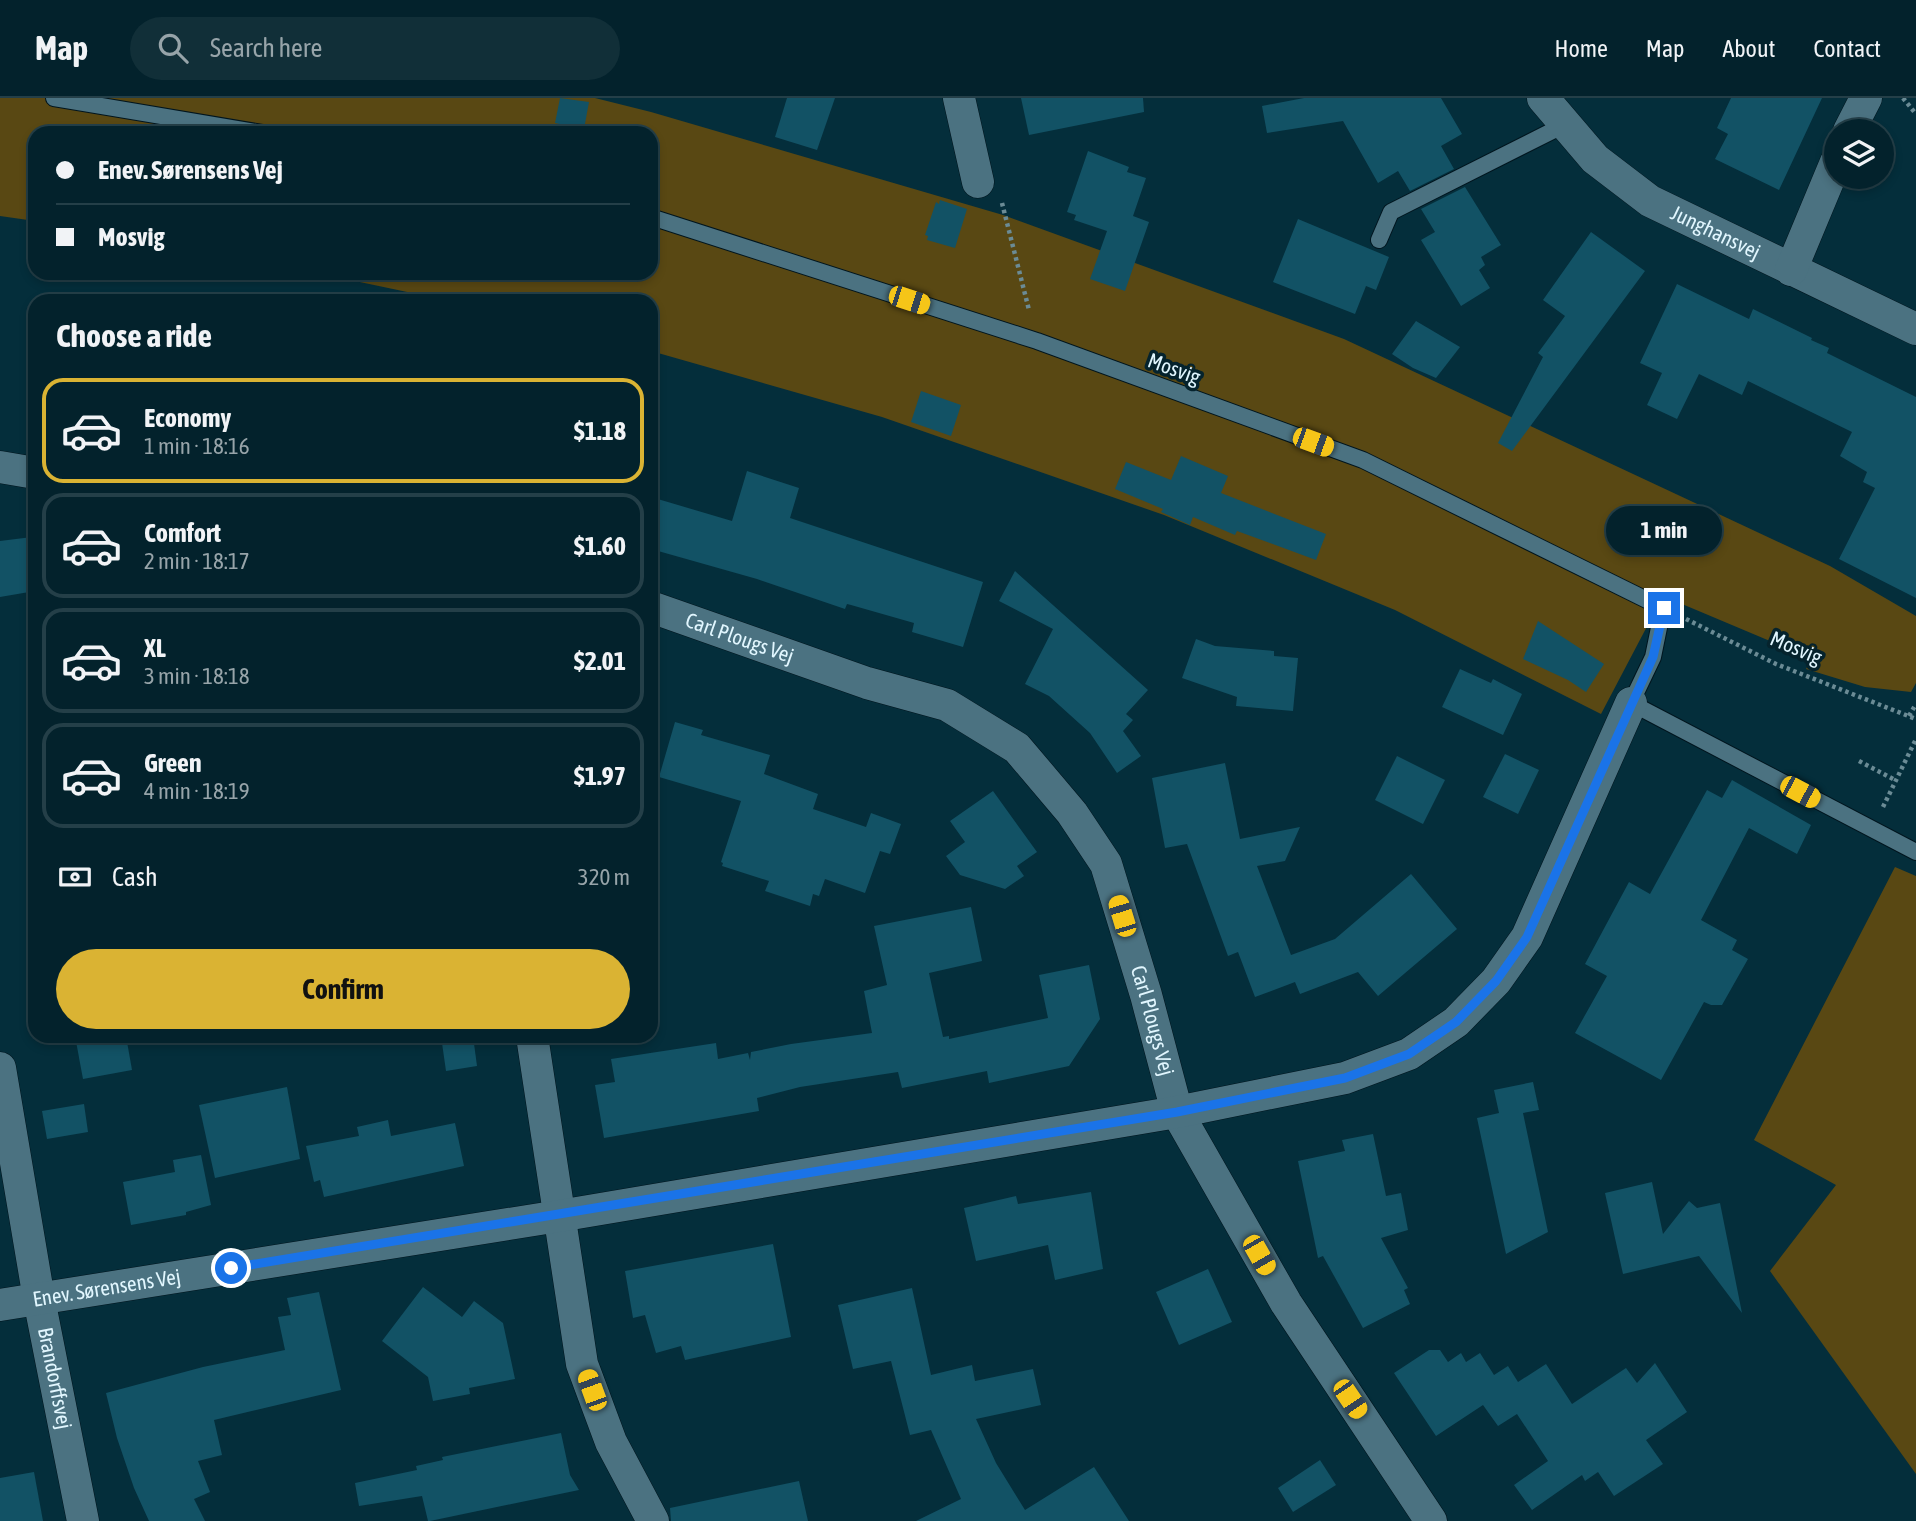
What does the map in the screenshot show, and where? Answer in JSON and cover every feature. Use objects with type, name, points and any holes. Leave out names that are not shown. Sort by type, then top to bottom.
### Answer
[{"type":"street","points":[[959,98],[978,182]]},
{"type":"street","name":"Junghansvej","points":[[1543,98],[1595,159],[1650,201],[1916,329]]},
{"type":"street","points":[[1855,119],[1866,98]]},
{"type":"street","points":[[1791,270],[1825,189]]},
{"type":"street","points":[[0,467],[28,472]]},
{"type":"street","name":"Carl Plougs Vej","points":[[658,609],[867,683],[947,705],[1017,747],[1072,813],[1106,864],[1146,995],[1177,1112],[1286,1303],[1432,1521]]},
{"type":"street","name":"Enev. Sørensens Vej","points":[[0,1305],[559,1216],[1177,1112],[1345,1078],[1409,1054],[1456,1022],[1496,981],[1527,937],[1631,703]]},
{"type":"street","points":[[533,1043],[582,1364],[611,1442],[653,1521]]},
{"type":"street","name":"Brandorffsvej","points":[[0,1068],[39,1299],[83,1521]]},
{"type":"lane","points":[[54,98],[220,126]]},
{"type":"lane","points":[[1379,240],[1391,212],[1566,124]]},
{"type":"lane","name":"Mosvig","points":[[658,219],[1037,341],[1363,460],[1664,608]]},
{"type":"lane","points":[[1664,608],[1653,657],[1631,703],[1916,852]]},
{"type":"path","points":[[1903,98],[1916,114]]},
{"type":"path","points":[[978,182],[1002,204],[1037,341]]},
{"type":"path","name":"Mosvig","points":[[1664,608],[1776,664],[1916,719]]},
{"type":"path","points":[[1909,716],[1916,704]]},
{"type":"path","points":[[1873,830],[1916,739]]},
{"type":"path","points":[[1859,761],[1895,780]]},
{"type":"shaded area","points":[[0,98],[595,98],[1003,215],[1344,339],[1830,566],[1916,616],[1916,683],[1911,692],[1865,687],[1806,669],[1813,655],[1822,654],[1791,650],[1663,596],[1601,714],[1395,610],[1164,515],[882,417],[658,353],[658,294],[417,294],[350,280],[658,280],[658,126],[28,126],[28,220],[0,216]]},
{"type":"shaded area","points":[[1895,867],[1916,876],[1916,1474],[1770,1271],[1836,1185],[1754,1140]]},
{"type":"building","points":[[560,98],[589,102],[585,126],[555,123]]},
{"type":"building","points":[[787,98],[835,98],[817,150],[775,137]]},
{"type":"building","points":[[1021,98],[1143,98],[1144,112],[1029,135]]},
{"type":"building","points":[[1304,98],[1441,98],[1462,134],[1441,146],[1454,169],[1410,191],[1398,171],[1378,183],[1343,121],[1267,133],[1262,106]]},
{"type":"building","points":[[1731,98],[1822,98],[1779,190],[1715,159],[1728,134],[1717,128]]},
{"type":"building","points":[[1088,151],[1129,167],[1127,172],[1146,178],[1133,216],[1149,222],[1125,291],[1090,279],[1107,231],[1074,220],[1076,215],[1067,212]]},
{"type":"building","points":[[1465,187],[1501,245],[1481,257],[1485,265],[1479,270],[1490,288],[1461,306],[1421,240],[1435,232],[1421,209]]},
{"type":"building","points":[[940,200],[967,209],[955,248],[927,240],[928,236],[925,235],[936,202],[939,204]]},
{"type":"building","points":[[1298,219],[1389,257],[1376,290],[1366,286],[1355,314],[1273,282]]},
{"type":"building","points":[[1591,232],[1645,271],[1512,451],[1498,443],[1543,357],[1538,353],[1565,316],[1543,300]]},
{"type":"building","points":[[1677,284],[1749,319],[1753,309],[1829,348],[1827,353],[1916,397],[1916,598],[1839,559],[1875,488],[1863,482],[1867,472],[1840,456],[1852,432],[1748,381],[1742,395],[1699,374],[1677,419],[1647,405],[1662,373],[1640,363]]},
{"type":"building","points":[[1416,321],[1460,347],[1436,378],[1413,368],[1392,354]]},
{"type":"building","points":[[921,391],[961,405],[951,436],[911,422]]},
{"type":"building","points":[[1181,456],[1228,476],[1221,493],[1326,534],[1316,560],[1237,531],[1235,535],[1193,517],[1190,525],[1161,512],[1163,509],[1115,489],[1126,462],[1171,480]]},
{"type":"building","points":[[747,471],[799,488],[790,518],[983,582],[963,647],[912,632],[914,623],[847,604],[845,609],[757,579],[658,551],[658,499],[732,521]]},
{"type":"building","points":[[28,538],[28,592],[0,597],[0,541]]},
{"type":"building","points":[[1015,571],[1148,690],[1126,714],[1133,720],[1123,731],[1141,756],[1117,773],[1090,733],[1049,696],[1025,684],[1053,629],[999,601]]},
{"type":"building","points":[[1538,621],[1604,664],[1586,692],[1568,680],[1523,659]]},
{"type":"building","points":[[1196,639],[1215,646],[1274,651],[1274,656],[1298,658],[1293,711],[1236,706],[1237,697],[1182,678]]},
{"type":"building","points":[[1460,669],[1491,683],[1493,679],[1522,694],[1503,735],[1442,707]]},
{"type":"building","points":[[675,722],[703,730],[701,735],[770,755],[764,774],[818,794],[813,809],[866,827],[871,813],[901,824],[890,854],[880,851],[865,893],[825,879],[819,896],[813,894],[810,906],[765,891],[769,881],[722,866],[741,801],[659,777]]},
{"type":"building","points":[[1505,754],[1539,770],[1518,814],[1483,797]]},
{"type":"building","points":[[1397,756],[1445,780],[1423,824],[1375,800]]},
{"type":"building","points":[[1225,763],[1240,839],[1300,827],[1285,861],[1257,866],[1291,955],[1335,939],[1411,874],[1457,929],[1378,996],[1358,972],[1300,994],[1295,982],[1255,997],[1238,952],[1228,956],[1187,844],[1165,848],[1152,778]]},
{"type":"building","points":[[1732,780],[1811,825],[1797,854],[1749,828],[1701,920],[1737,940],[1732,950],[1748,959],[1722,1005],[1704,1002],[1661,1080],[1575,1033],[1607,976],[1585,964],[1629,882],[1650,894],[1707,790],[1722,798]]},
{"type":"building","points":[[993,791],[1037,852],[1017,866],[1024,876],[1005,889],[960,875],[946,856],[965,842],[950,821]]},
{"type":"building","points":[[971,907],[982,961],[929,973],[943,1037],[949,1036],[949,1039],[1048,1018],[1039,975],[1089,965],[1100,1019],[1069,1066],[989,1083],[987,1071],[902,1088],[898,1072],[800,1087],[757,1098],[759,1111],[604,1138],[595,1085],[615,1082],[611,1059],[716,1043],[718,1059],[748,1053],[750,1060],[751,1052],[872,1033],[864,991],[887,985],[874,926]]},
{"type":"building","points":[[76,1043],[127,1043],[132,1070],[83,1079]]},
{"type":"building","points":[[442,1043],[474,1043],[477,1066],[446,1071]]},
{"type":"building","points":[[1533,1082],[1539,1110],[1523,1113],[1548,1232],[1506,1254],[1477,1118],[1499,1113],[1494,1090]]},
{"type":"building","points":[[287,1087],[300,1159],[215,1178],[199,1105]]},
{"type":"building","points":[[84,1104],[88,1132],[47,1139],[42,1111]]},
{"type":"building","points":[[388,1120],[391,1136],[455,1123],[464,1166],[324,1197],[320,1180],[314,1182],[306,1146],[359,1136],[357,1127]]},
{"type":"building","points":[[1373,1134],[1386,1196],[1401,1193],[1408,1230],[1381,1238],[1408,1288],[1404,1290],[1410,1304],[1363,1328],[1323,1256],[1318,1258],[1298,1161],[1345,1151],[1342,1140]]},
{"type":"building","points":[[201,1155],[211,1205],[186,1212],[186,1215],[131,1225],[123,1182],[175,1172],[173,1160]]},
{"type":"building","points":[[1652,1182],[1663,1234],[1689,1201],[1697,1208],[1720,1203],[1742,1313],[1699,1256],[1623,1274],[1605,1193]]},
{"type":"building","points":[[1091,1192],[1103,1269],[1055,1280],[1048,1245],[976,1261],[964,1208],[1016,1196],[1018,1204]]},
{"type":"building","points":[[773,1244],[791,1337],[685,1360],[681,1346],[656,1353],[645,1315],[633,1318],[625,1271]]},
{"type":"building","points":[[1208,1269],[1232,1322],[1179,1345],[1156,1292]]},
{"type":"building","points":[[423,1287],[462,1317],[474,1301],[503,1323],[515,1379],[469,1388],[470,1394],[433,1401],[428,1377],[382,1341]]},
{"type":"building","points":[[912,1288],[931,1375],[972,1365],[975,1381],[1033,1369],[1041,1405],[976,1419],[996,1463],[1025,1510],[1094,1467],[1129,1521],[916,1521],[961,1499],[931,1430],[910,1435],[891,1361],[853,1369],[838,1305]]},
{"type":"building","points":[[319,1292],[341,1390],[214,1420],[222,1455],[198,1461],[210,1492],[194,1499],[205,1521],[149,1521],[134,1488],[117,1438],[106,1393],[203,1367],[285,1350],[278,1317],[291,1315],[287,1298]]},
{"type":"building","points":[[1429,1350],[1440,1350],[1448,1362],[1461,1353],[1466,1362],[1480,1353],[1494,1375],[1508,1366],[1518,1382],[1546,1364],[1572,1404],[1626,1368],[1637,1383],[1655,1363],[1687,1412],[1646,1440],[1663,1464],[1614,1496],[1598,1472],[1585,1481],[1582,1475],[1532,1510],[1514,1485],[1548,1461],[1517,1414],[1498,1426],[1483,1405],[1436,1436],[1394,1373]]},
{"type":"building","points":[[561,1433],[570,1475],[579,1490],[430,1521],[422,1496],[359,1506],[355,1483],[417,1470],[416,1466],[443,1460],[442,1457]]},
{"type":"building","points":[[1320,1460],[1336,1485],[1293,1512],[1278,1488]]},
{"type":"building","points":[[34,1472],[43,1521],[0,1521],[0,1478]]},
{"type":"building","points":[[799,1481],[808,1521],[671,1521],[670,1508]]},
{"type":"route","points":[[231,1268],[1177,1112],[1345,1078],[1409,1054],[1456,1022],[1496,981],[1527,937],[1653,657],[1664,608]]}]
